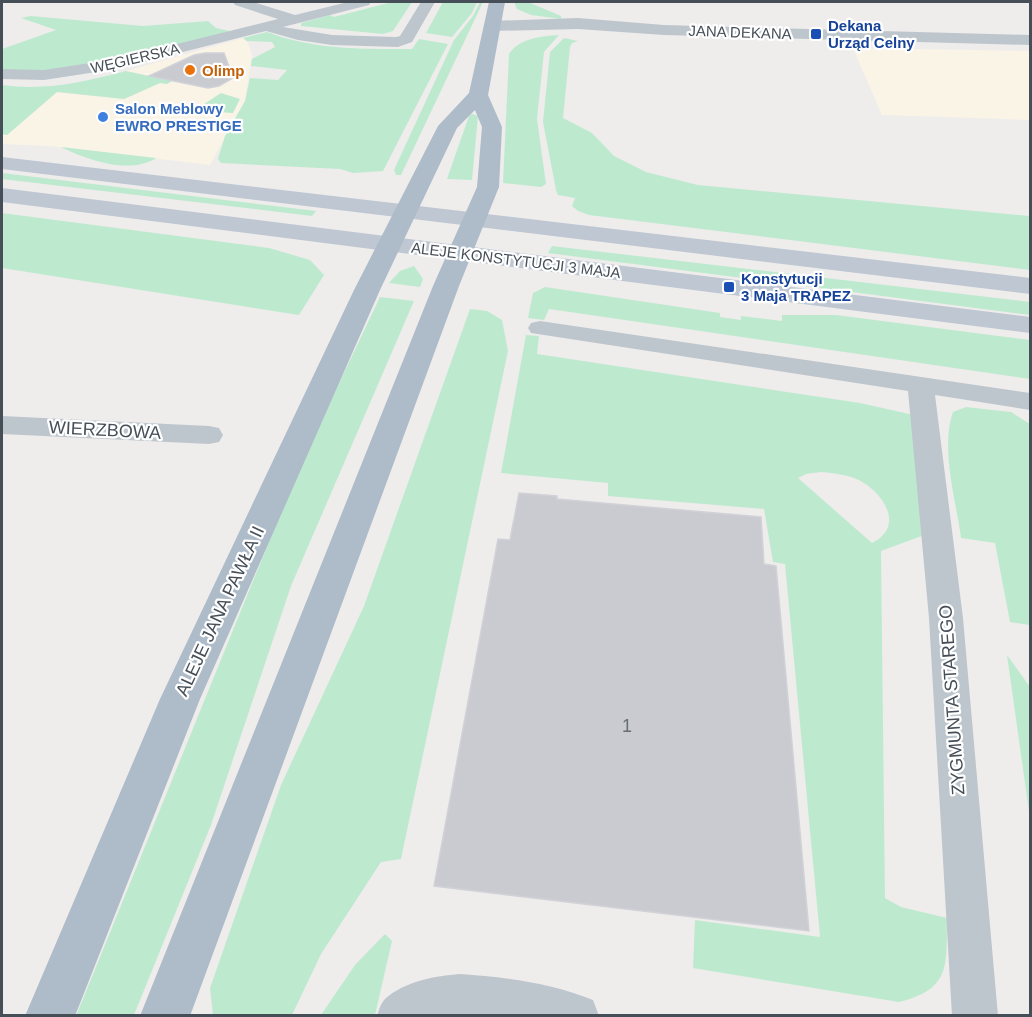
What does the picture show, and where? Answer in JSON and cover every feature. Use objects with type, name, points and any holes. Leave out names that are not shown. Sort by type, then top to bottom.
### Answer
[{"type":"main road","points":[[165,1016],[232,836],[460,252],[488,187],[492,127],[478,95],[497,2]]},
{"type":"main road","name":"ALEJE JANA PAWŁA II","points":[[50,1016],[180,699],[389,244],[448,126],[478,95]]},
{"type":"main road","name":"ALEJE KONSTYTUCJI 3 MAJA","points":[[2,163],[1030,286]]},
{"type":"main road","name":"ALEJE KONSTYTUCJI 3 MAJA","points":[[2,195],[1030,326]]},
{"type":"street","points":[[240,2],[293,19]]},
{"type":"street","name":"WĘGIERSKA","points":[[2,74],[44,75],[116,64],[364,2]]},
{"type":"street","points":[[266,26],[278,31],[314,38],[402,42],[428,2]]},
{"type":"street","name":"JANA DEKANA","points":[[497,2],[512,12],[549,28]]},
{"type":"street","name":"JANA DEKANA","points":[[492,26],[623,34],[664,30],[1030,40]]},
{"type":"street","name":"JANA DEKANA","points":[[486,55],[549,28]]},
{"type":"street","points":[[540,328],[1030,401]]},
{"type":"street","name":"ZYGMUNTA STAREGO","points":[[921,385],[946,618],[975,1016]]},
{"type":"street","name":"WIERZBOWA","points":[[2,425],[209,435]]},
{"type":"street","points":[[399,1016],[435,999],[473,995],[577,1016]]},
{"type":"shaded area","points":[[243,38],[248,43],[252,55],[245,101],[210,165],[49,146],[2,144],[2,134],[7,135],[57,92],[124,99],[160,83],[167,84],[171,81],[126,71]]},
{"type":"shaded area","points":[[853,48],[1030,51],[1030,120],[882,115]]},
{"type":"green space","points":[[392,2],[412,2],[393,31],[383,34],[301,26],[301,23],[330,15],[334,17]]},
{"type":"green space","points":[[443,2],[477,2],[472,13],[452,37],[426,33]]},
{"type":"green space","points":[[480,2],[483,2],[401,175],[396,175],[394,170],[454,40],[473,16]]},
{"type":"green space","points":[[514,2],[528,2],[561,16],[561,19],[531,15],[517,9]]},
{"type":"green space","points":[[31,16],[143,26],[208,21],[216,28],[238,33],[116,64],[12,75],[2,70],[2,49],[56,30],[21,18]]},
{"type":"green space","points":[[267,32],[302,42],[338,47],[412,49],[419,39],[448,44],[383,171],[353,173],[340,169],[221,163],[218,159],[225,136],[245,101],[250,78],[278,80],[287,70],[251,66],[252,59],[275,47],[272,42],[247,41],[243,38]]},
{"type":"green space","points":[[559,35],[544,52],[537,119],[546,184],[541,187],[503,183],[509,54],[525,41]]},
{"type":"green space","points":[[564,38],[578,41],[572,43],[570,47],[563,118],[592,133],[614,156],[646,172],[698,185],[1030,216],[1030,270],[589,215],[578,211],[572,206],[575,198],[558,195],[556,190],[543,122],[550,52]]},
{"type":"green space","points":[[126,71],[172,81],[167,84],[160,83],[124,99],[57,92],[7,135],[2,134],[2,85],[49,86],[80,82]]},
{"type":"green space","points":[[221,93],[240,99],[233,113],[188,110],[192,107],[198,108]]},
{"type":"green space","points":[[472,114],[478,116],[472,180],[447,179],[469,116]]},
{"type":"green space","points":[[61,147],[156,158],[134,165],[108,164],[83,157]]},
{"type":"green space","points":[[2,173],[316,211],[312,216],[2,179]]},
{"type":"green space","points":[[2,213],[269,248],[310,260],[324,275],[299,315],[2,268]]},
{"type":"green space","points":[[552,246],[1030,302],[1030,315],[548,253]]},
{"type":"green space","points":[[414,266],[423,279],[420,287],[389,283],[400,271]]},
{"type":"green space","points":[[545,287],[720,313],[720,317],[741,320],[741,316],[782,321],[782,315],[836,315],[1030,340],[1030,379],[549,309],[544,320],[528,318],[533,293]]},
{"type":"green space","points":[[380,297],[414,301],[291,586],[211,825],[134,1015],[76,1016],[301,463]]},
{"type":"green space","points":[[470,309],[487,311],[502,320],[508,351],[401,859],[381,862],[321,954],[292,1015],[213,1015],[210,988],[281,785],[364,606]]},
{"type":"green space","points":[[526,335],[539,336],[537,354],[860,403],[923,417],[938,530],[881,551],[885,898],[901,907],[947,918],[945,962],[937,982],[929,990],[899,1002],[693,968],[695,920],[820,937],[785,564],[773,562],[764,509],[608,496],[608,483],[501,473]],"holes":[[[821,472],[854,478],[864,483],[881,498],[889,517],[888,527],[883,535],[872,543],[798,478],[806,474]]]},
{"type":"green space","points":[[966,407],[1011,412],[1030,424],[1030,625],[1010,622],[995,543],[961,538],[950,474],[948,442],[953,412]]},
{"type":"green space","points":[[1007,655],[1030,687],[1030,819]]},
{"type":"green space","points":[[385,934],[392,941],[375,1015],[321,1015],[355,965]]},
{"type":"building","name":"Olimp","points":[[224,53],[233,78],[219,86],[208,88],[149,76],[194,55]]},
{"type":"building","points":[[519,493],[557,496],[557,499],[761,517],[764,564],[776,566],[809,931],[434,886],[498,539],[510,540]]},
{"type":"place","name":"Dekana Urząd Celny","points":[[816,34]]},
{"type":"place","name":"Olimp","points":[[190,70]]},
{"type":"place","name":"Salon Meblowy EWRO PRESTIGE","points":[[103,117]]},
{"type":"place","name":"Konstytucji 3 Maja TRAPEZ","points":[[729,287]]}]
